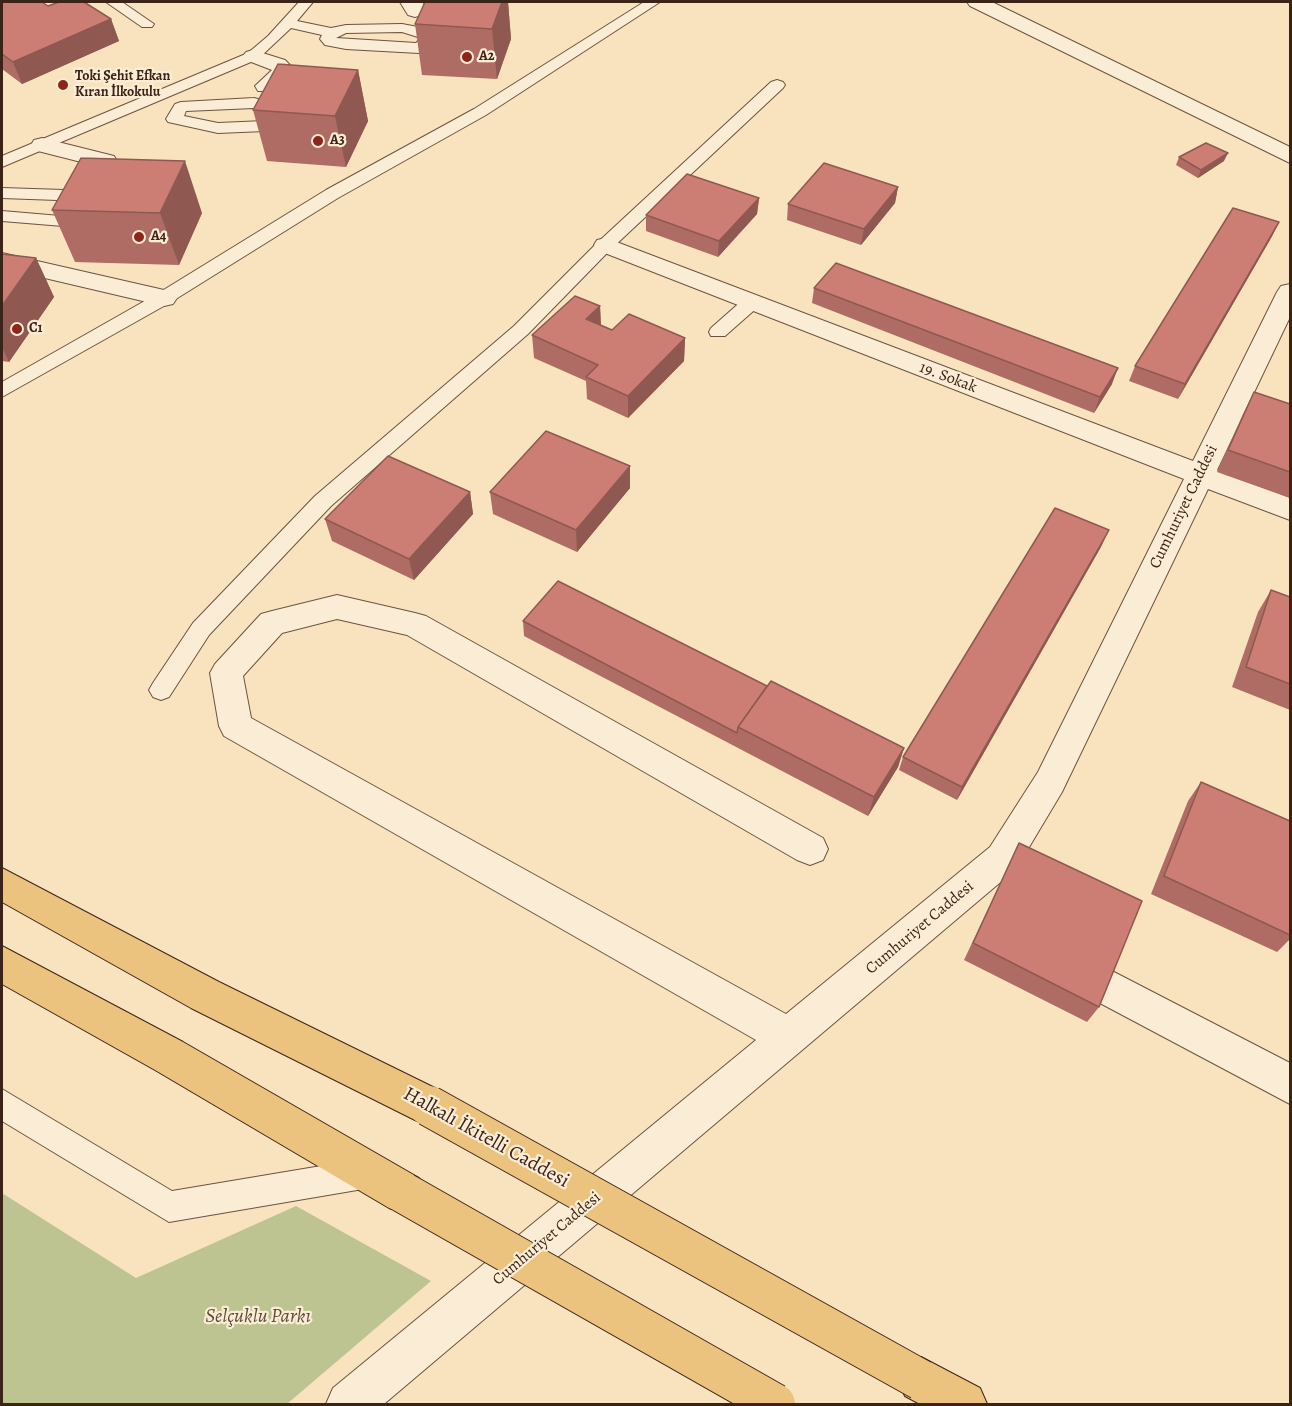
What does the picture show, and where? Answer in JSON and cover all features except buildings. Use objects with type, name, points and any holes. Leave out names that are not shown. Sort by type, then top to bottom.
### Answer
[{"type":"main road","name":"Halkalı İkitelli Caddesi","points":[[2,884],[205,995],[429,1106],[964,1404]]},
{"type":"main road","points":[[2,964],[169,1056],[386,1183],[775,1404]]},
{"type":"street","points":[[977,2],[1290,156]]},
{"type":"street","points":[[253,56],[278,64],[284,70],[266,86]]},
{"type":"street","points":[[42,145],[106,161],[99,176]]},
{"type":"street","name":"19. Sokak","points":[[606,244],[1290,509]]},
{"type":"street","points":[[2,261],[164,298]]},
{"type":"street","name":"Cumhuriyet Caddesi","points":[[349,1404],[1003,858],[1050,782],[1290,292]]},
{"type":"street","points":[[789,1037],[236,726],[226,673],[272,623],[337,607],[416,625],[810,849]]},
{"type":"street","points":[[1112,989],[1290,1084]]},
{"type":"lane","points":[[113,2],[147,24]]},
{"type":"lane","points":[[2,162],[253,56],[306,2]]},
{"type":"lane","points":[[2,390],[164,298],[332,194],[480,112],[653,2]]},
{"type":"lane","points":[[287,23],[331,33],[346,29],[402,28],[424,32],[430,39],[419,48],[375,46],[330,42],[328,39],[331,33]]},
{"type":"lane","points":[[161,690],[201,629],[322,501],[521,330],[606,244],[777,85]]},
{"type":"lane","points":[[120,112],[163,115],[178,121],[229,128],[272,123],[278,109],[254,103],[195,105],[181,107],[163,115]]},
{"type":"lane","points":[[2,193],[95,196],[89,215],[75,222],[2,216]]},
{"type":"lane","points":[[718,332],[752,302]]},
{"type":"lane","points":[[2,1104],[169,1207],[386,1183]]},
{"type":"green space","name":"Selçuklu Parkı","points":[[2,1193],[136,1278],[296,1206],[431,1281],[287,1404],[2,1404]]},
{"type":"place","name":"A2","points":[[467,57]]},
{"type":"place","name":"Toki Şehit Efkan Kıran İlkokulu","points":[[63,85]]},
{"type":"place","name":"A3","points":[[318,141]]},
{"type":"place","name":"A4","points":[[139,237]]},
{"type":"place","name":"C1","points":[[17,329]]}]
